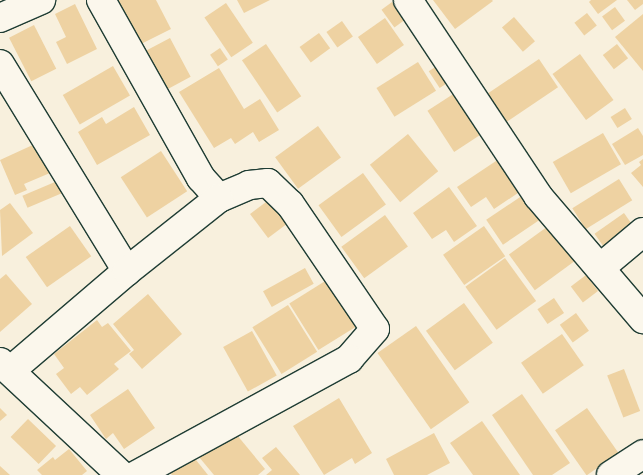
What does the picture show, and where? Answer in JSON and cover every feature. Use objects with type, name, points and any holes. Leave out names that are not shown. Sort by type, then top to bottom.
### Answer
[{"type":"street","points":[[0,18],[41,0]]},
{"type":"street","points":[[101,0],[201,178],[219,198]]},
{"type":"street","points":[[408,0],[538,196],[643,319]]},
{"type":"street","points":[[0,64],[127,271]]},
{"type":"street","points":[[121,475],[5,366],[219,198],[249,185],[268,183],[290,204],[375,329],[349,360],[136,475]]},
{"type":"street","points":[[600,268],[643,232]]},
{"type":"street","points":[[611,475],[643,454]]},
{"type":"building","points":[[156,0],[171,29],[139,45],[117,1]]},
{"type":"building","points":[[237,0],[270,0],[244,13]]},
{"type":"building","points":[[433,0],[492,0],[493,1],[455,29]]},
{"type":"building","points":[[591,0],[617,0],[598,14],[589,2]]},
{"type":"building","points":[[627,0],[643,0],[643,4],[635,10]]},
{"type":"building","points":[[392,2],[405,20],[394,27],[381,10]]},
{"type":"building","points":[[226,3],[253,43],[231,57],[204,18]]},
{"type":"building","points":[[75,4],[97,49],[67,64],[56,42],[66,37],[55,14]]},
{"type":"building","points":[[615,7],[625,21],[612,30],[602,16]]},
{"type":"building","points":[[587,13],[597,26],[584,35],[574,23]]},
{"type":"building","points":[[643,14],[643,71],[615,37]]},
{"type":"building","points":[[514,17],[535,41],[523,52],[502,27]]},
{"type":"building","points":[[385,18],[404,45],[377,64],[358,37]]},
{"type":"building","points":[[342,21],[353,37],[337,47],[326,32]]},
{"type":"building","points":[[34,25],[56,69],[31,81],[9,38]]},
{"type":"building","points":[[319,33],[330,48],[311,62],[300,47]]},
{"type":"building","points":[[170,38],[191,77],[164,91],[144,52]]},
{"type":"building","points":[[266,44],[301,96],[277,112],[242,60]]},
{"type":"building","points":[[617,44],[628,58],[614,69],[603,55]]},
{"type":"building","points":[[220,48],[228,60],[218,66],[210,55]]},
{"type":"building","points":[[580,54],[614,100],[586,120],[552,74]]},
{"type":"building","points":[[539,59],[558,87],[504,124],[485,95]]},
{"type":"building","points":[[418,62],[436,91],[394,117],[376,88]]},
{"type":"building","points":[[443,62],[454,79],[440,88],[429,71]]},
{"type":"building","points":[[113,66],[130,95],[80,124],[63,95]]},
{"type":"building","points":[[219,68],[244,109],[260,99],[279,130],[259,142],[253,132],[235,144],[231,138],[214,148],[179,92]]},
{"type":"building","points":[[461,89],[488,130],[454,152],[427,111]]},
{"type":"building","points":[[134,107],[150,135],[97,165],[78,132],[102,117],[106,124]]},
{"type":"building","points":[[625,108],[632,119],[617,128],[611,117]]},
{"type":"building","points":[[318,126],[341,158],[298,189],[275,157]]},
{"type":"building","points":[[638,128],[643,136],[643,155],[625,165],[612,144]]},
{"type":"building","points":[[603,133],[621,164],[571,193],[553,162]]},
{"type":"building","points":[[408,134],[438,171],[400,202],[370,165]]},
{"type":"building","points":[[37,143],[50,173],[24,184],[27,190],[15,195],[0,160]]},
{"type":"building","points":[[161,151],[187,191],[147,217],[121,177]]},
{"type":"building","points":[[499,159],[521,191],[494,209],[486,197],[471,207],[457,187]]},
{"type":"building","points":[[643,159],[643,187],[631,173],[641,165],[639,162]]},
{"type":"building","points":[[363,173],[386,205],[341,237],[319,205]]},
{"type":"building","points":[[62,179],[67,191],[27,208],[22,196]]},
{"type":"building","points":[[619,179],[632,200],[586,229],[572,208]]},
{"type":"building","points":[[449,187],[477,226],[454,242],[446,230],[432,239],[413,213]]},
{"type":"building","points":[[526,193],[543,218],[503,245],[486,220]]},
{"type":"building","points":[[270,199],[288,223],[268,238],[250,214]]},
{"type":"building","points":[[10,203],[33,233],[2,256],[0,210]]},
{"type":"building","points":[[624,213],[633,226],[604,247],[595,234]]},
{"type":"building","points":[[385,215],[408,247],[364,278],[341,247]]},
{"type":"building","points":[[551,224],[577,260],[535,290],[509,255]]},
{"type":"building","points":[[70,226],[91,256],[47,287],[26,257]]},
{"type":"building","points":[[484,226],[505,256],[464,285],[443,255]]},
{"type":"building","points":[[505,258],[536,301],[497,330],[465,287]]},
{"type":"building","points":[[305,268],[314,284],[272,307],[263,291]]},
{"type":"building","points":[[6,274],[32,304],[0,332],[0,279]]},
{"type":"building","points":[[586,275],[598,291],[583,302],[571,286]]},
{"type":"building","points":[[330,278],[359,325],[318,350],[289,303]]},
{"type":"building","points":[[148,294],[182,334],[142,369],[129,354],[134,350],[113,324]]},
{"type":"building","points":[[554,298],[564,313],[547,324],[537,309]]},
{"type":"building","points":[[464,303],[493,343],[455,370],[426,331]]},
{"type":"building","points":[[288,305],[317,352],[282,374],[252,327]]},
{"type":"building","points":[[576,313],[589,331],[573,343],[560,325]]},
{"type":"building","points":[[97,320],[102,327],[108,323],[131,351],[114,364],[119,369],[87,395],[80,387],[71,394],[56,374],[64,368],[54,354]]},
{"type":"building","points":[[416,326],[469,402],[431,429],[377,353]]},
{"type":"building","points":[[252,331],[277,376],[248,392],[223,347]]},
{"type":"building","points":[[562,334],[584,365],[543,394],[521,363]]},
{"type":"building","points":[[624,369],[640,411],[623,417],[607,375]]},
{"type":"building","points":[[128,389],[155,428],[124,449],[113,433],[106,439],[90,415]]},
{"type":"building","points":[[522,394],[570,463],[552,475],[533,475],[492,415]]},
{"type":"building","points":[[339,398],[372,453],[355,464],[352,458],[324,475],[293,426]]},
{"type":"building","points":[[0,408],[7,415],[0,421]]},
{"type":"building","points":[[587,408],[619,453],[586,475],[555,430]]},
{"type":"building","points":[[28,419],[56,446],[39,464],[11,437]]},
{"type":"building","points":[[482,421],[520,475],[473,475],[450,443]]},
{"type":"building","points":[[232,429],[265,469],[258,475],[214,475],[199,457]]},
{"type":"building","points":[[434,433],[450,463],[427,475],[394,475],[386,459]]},
{"type":"building","points":[[276,447],[300,475],[266,475],[272,470],[262,458]]},
{"type":"building","points":[[69,449],[87,471],[82,475],[42,475],[37,470],[53,457],[55,460]]},
{"type":"building","points":[[192,455],[208,475],[172,475],[170,473]]},
{"type":"building","points":[[0,466],[10,475],[0,475]]}]
